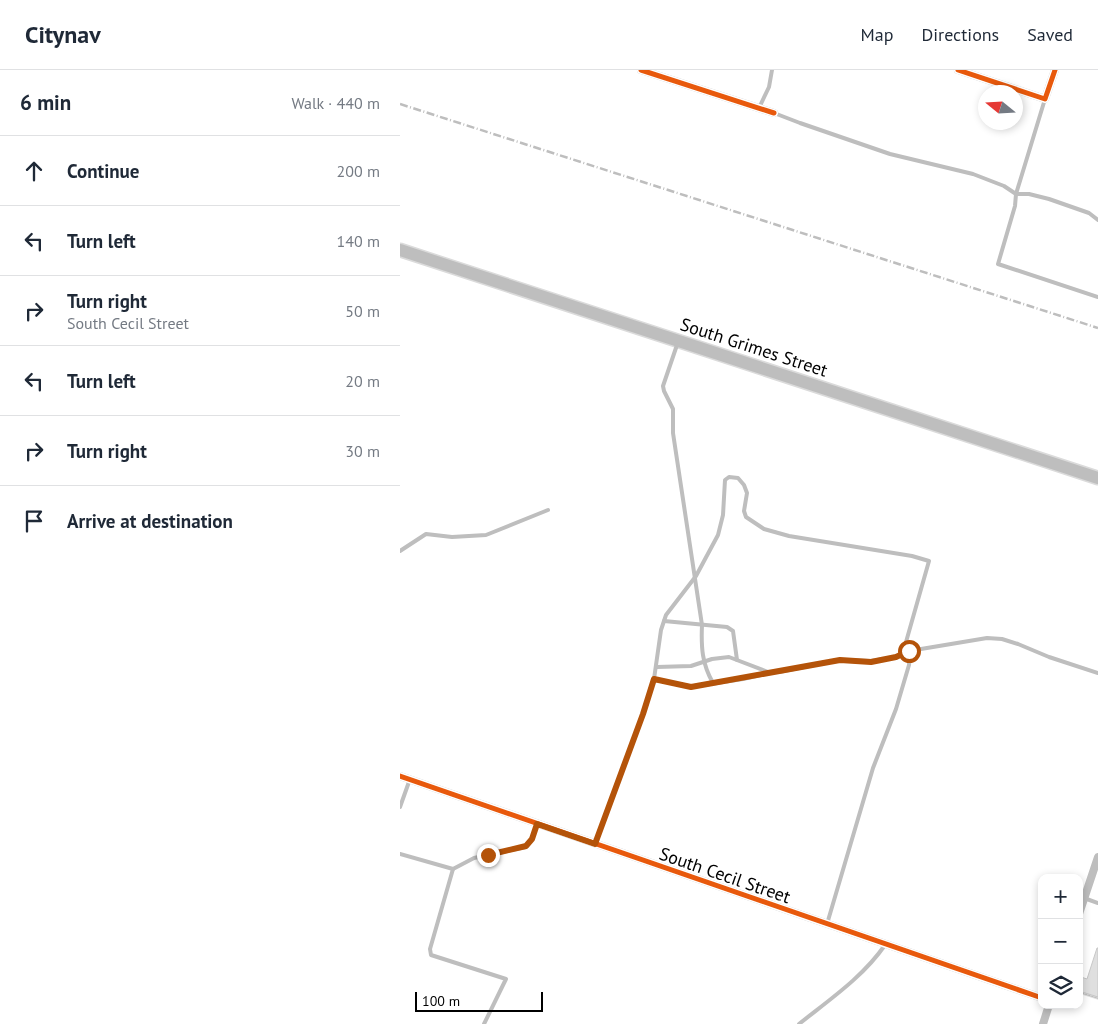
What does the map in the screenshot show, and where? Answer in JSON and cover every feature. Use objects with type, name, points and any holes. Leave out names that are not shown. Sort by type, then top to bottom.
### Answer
[{"type":"main road","name":"South Grimes Street","points":[[400,250],[1098,478]]},
{"type":"street","points":[[641,70],[774,113]]},
{"type":"street","points":[[958,70],[1045,99],[1055,70]]},
{"type":"street","name":"South Cecil Street","points":[[400,776],[1038,997]]},
{"type":"street","points":[[1083,901],[1098,857]]},
{"type":"street","points":[[1043,1024],[1048,1009]]},
{"type":"lane","points":[[759,108],[769,86],[772,70]]},
{"type":"lane","points":[[1045,99],[1016,194],[1015,206],[998,264],[1098,297]]},
{"type":"lane","points":[[774,113],[800,124],[890,154],[973,174],[1004,186],[1016,194],[1029,194],[1049,199],[1089,213],[1098,220]]},
{"type":"lane","points":[[678,341],[664,391],[673,409],[673,434],[702,625],[701,644],[706,672],[713,684]]},
{"type":"lane","points":[[595,844],[654,679],[664,621],[694,579],[718,535],[723,515],[725,480],[738,478],[744,485],[747,493],[744,511],[746,516],[764,529],[789,536],[912,556],[929,561],[906,642],[909,651],[909,665],[896,709],[873,768],[841,871],[827,925]]},
{"type":"lane","points":[[400,551],[426,534],[452,536],[486,535],[548,510]]},
{"type":"lane","points":[[664,621],[727,627],[732,631],[737,660]]},
{"type":"lane","points":[[657,667],[691,666],[712,659],[729,657],[768,672],[779,672],[840,660],[871,662],[896,657],[909,651],[987,638],[1002,639],[1049,657],[1098,672]]},
{"type":"lane","points":[[654,679],[691,687],[761,675],[768,672]]},
{"type":"lane","points":[[400,807],[410,779]]},
{"type":"lane","points":[[400,854],[453,869],[474,858],[526,846],[532,839],[537,824]]},
{"type":"lane","points":[[453,869],[430,949],[431,955],[506,979],[484,1024]]},
{"type":"lane","points":[[1084,898],[1098,903]]},
{"type":"lane","points":[[799,1024],[876,959],[885,945]]},
{"type":"building","points":[[1098,948],[1098,997],[1083,992],[1083,978],[1087,979]]},
{"type":"railway","points":[[400,104],[1098,328]]},
{"type":"cycle path","points":[[641,70],[774,113]]},
{"type":"cycle path","points":[[958,70],[1045,99],[1055,70]]},
{"type":"cycle path","points":[[400,776],[1038,997]]},
{"type":"route","points":[[488,855],[526,846],[532,839],[537,824],[595,844],[654,679],[691,687],[840,660],[871,662],[896,657],[909,651]]}]
